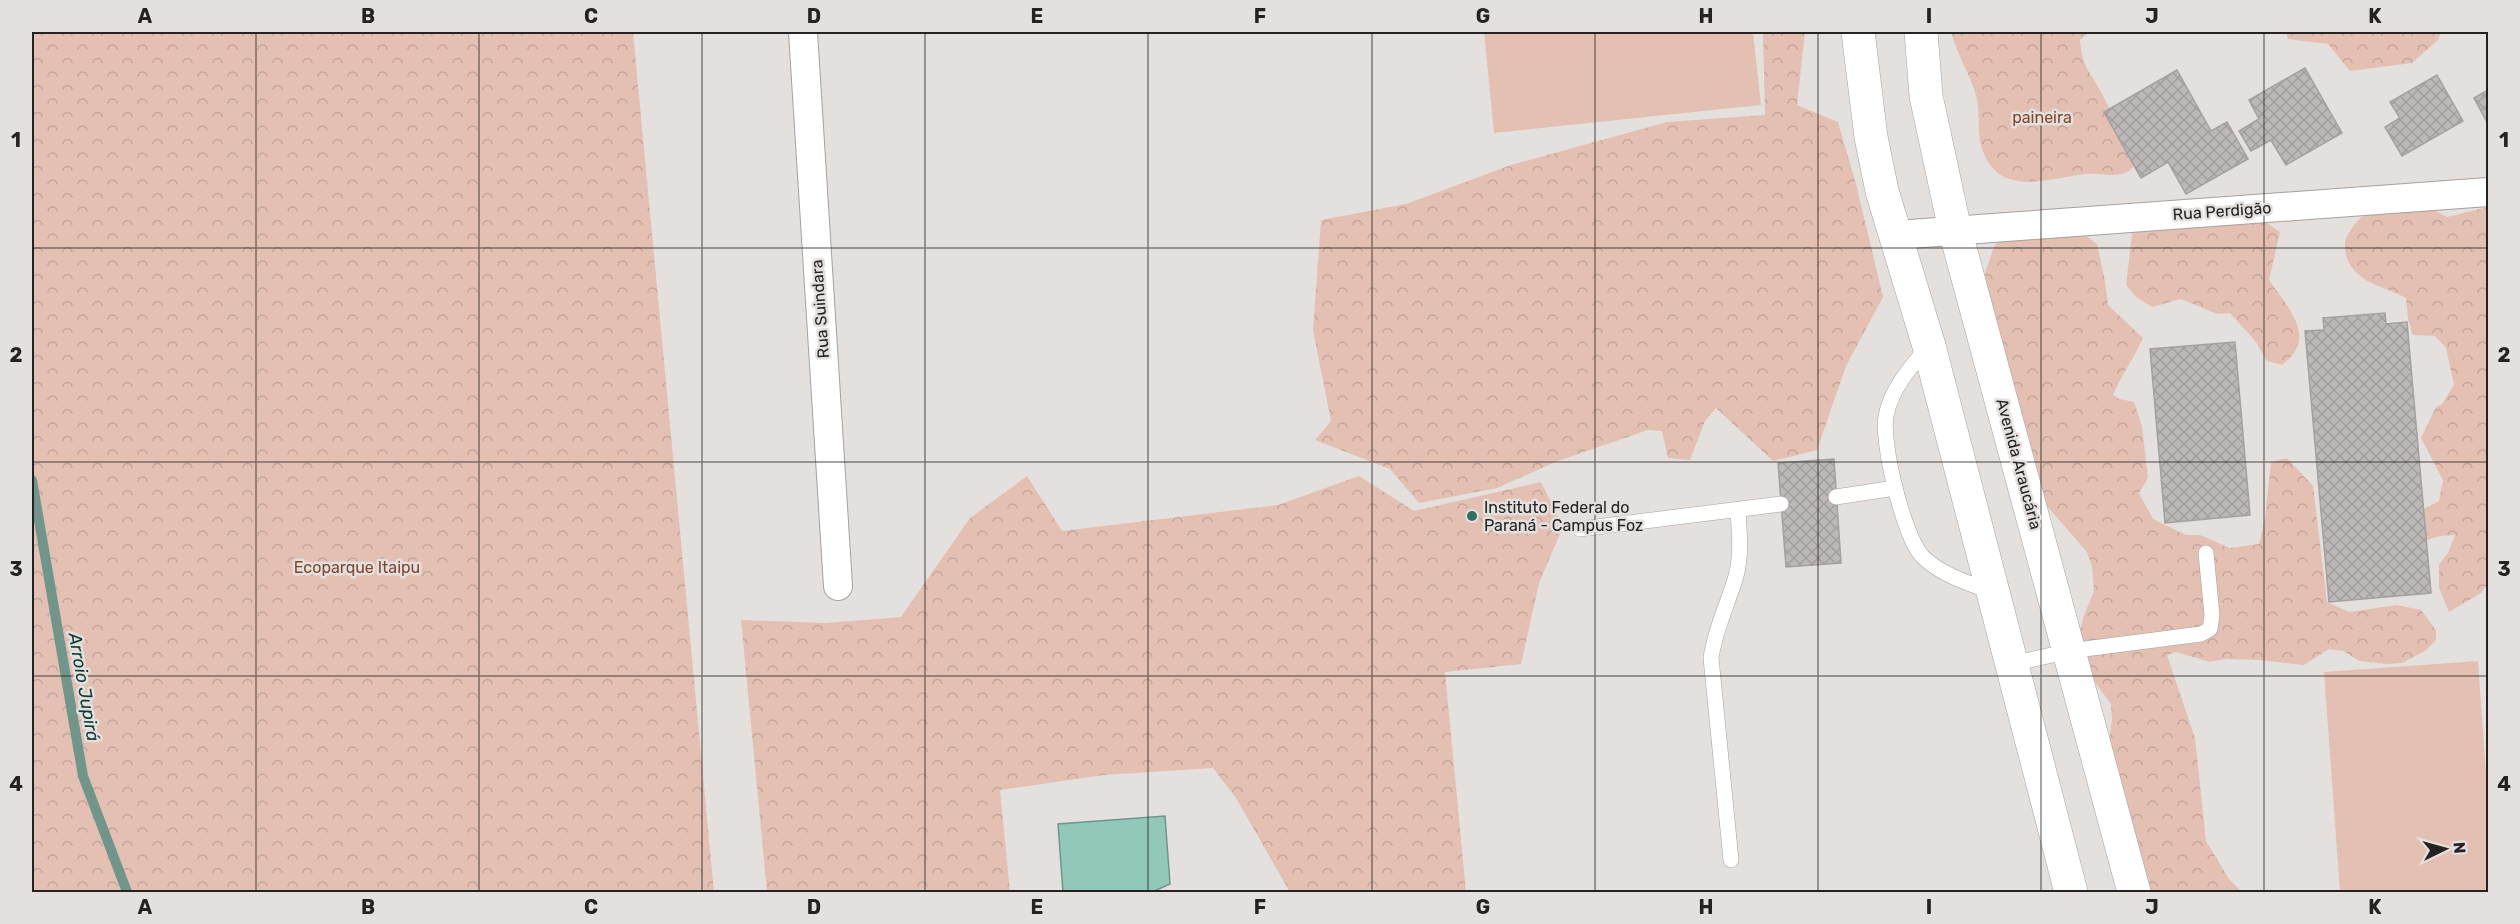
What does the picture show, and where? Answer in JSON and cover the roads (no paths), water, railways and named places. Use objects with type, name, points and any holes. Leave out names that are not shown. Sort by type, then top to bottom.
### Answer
[{"type":"street","name":"Rua Suindara","points":[[802,32],[838,586]]},
{"type":"street","points":[[1858,32],[1871,136],[1882,191],[1929,346],[2071,892]]},
{"type":"street","name":"Avenida Araucária","points":[[1921,32],[1926,96],[1956,230],[2134,892]]},
{"type":"street","name":"Rua Perdigão","points":[[1896,235],[2488,192]]},
{"type":"lane","points":[[1929,346],[1911,365],[1892,397],[1886,417],[1885,435],[1895,488],[1912,539],[1922,556],[1938,568],[1993,592]]},
{"type":"lane","points":[[1836,497],[1895,488]]},
{"type":"lane","points":[[1580,529],[1781,504]]},
{"type":"lane","points":[[1731,860],[1711,658],[1713,638],[1736,576],[1740,549],[1738,510]]},
{"type":"lane","points":[[2012,664],[2069,651],[2201,634],[2210,629],[2206,553]]},
{"type":"waterway","name":"Arroio Jupirá","points":[[32,480],[83,776],[127,892]]},
{"type":"place","name":"Instituto Federal do Paraná - Campus Foz","points":[[1472,516]]},
{"type":"park label","name":"paineira","points":[[2042,117]]},
{"type":"park label","name":"Ecoparque Itaipu","points":[[357,567]]}]
